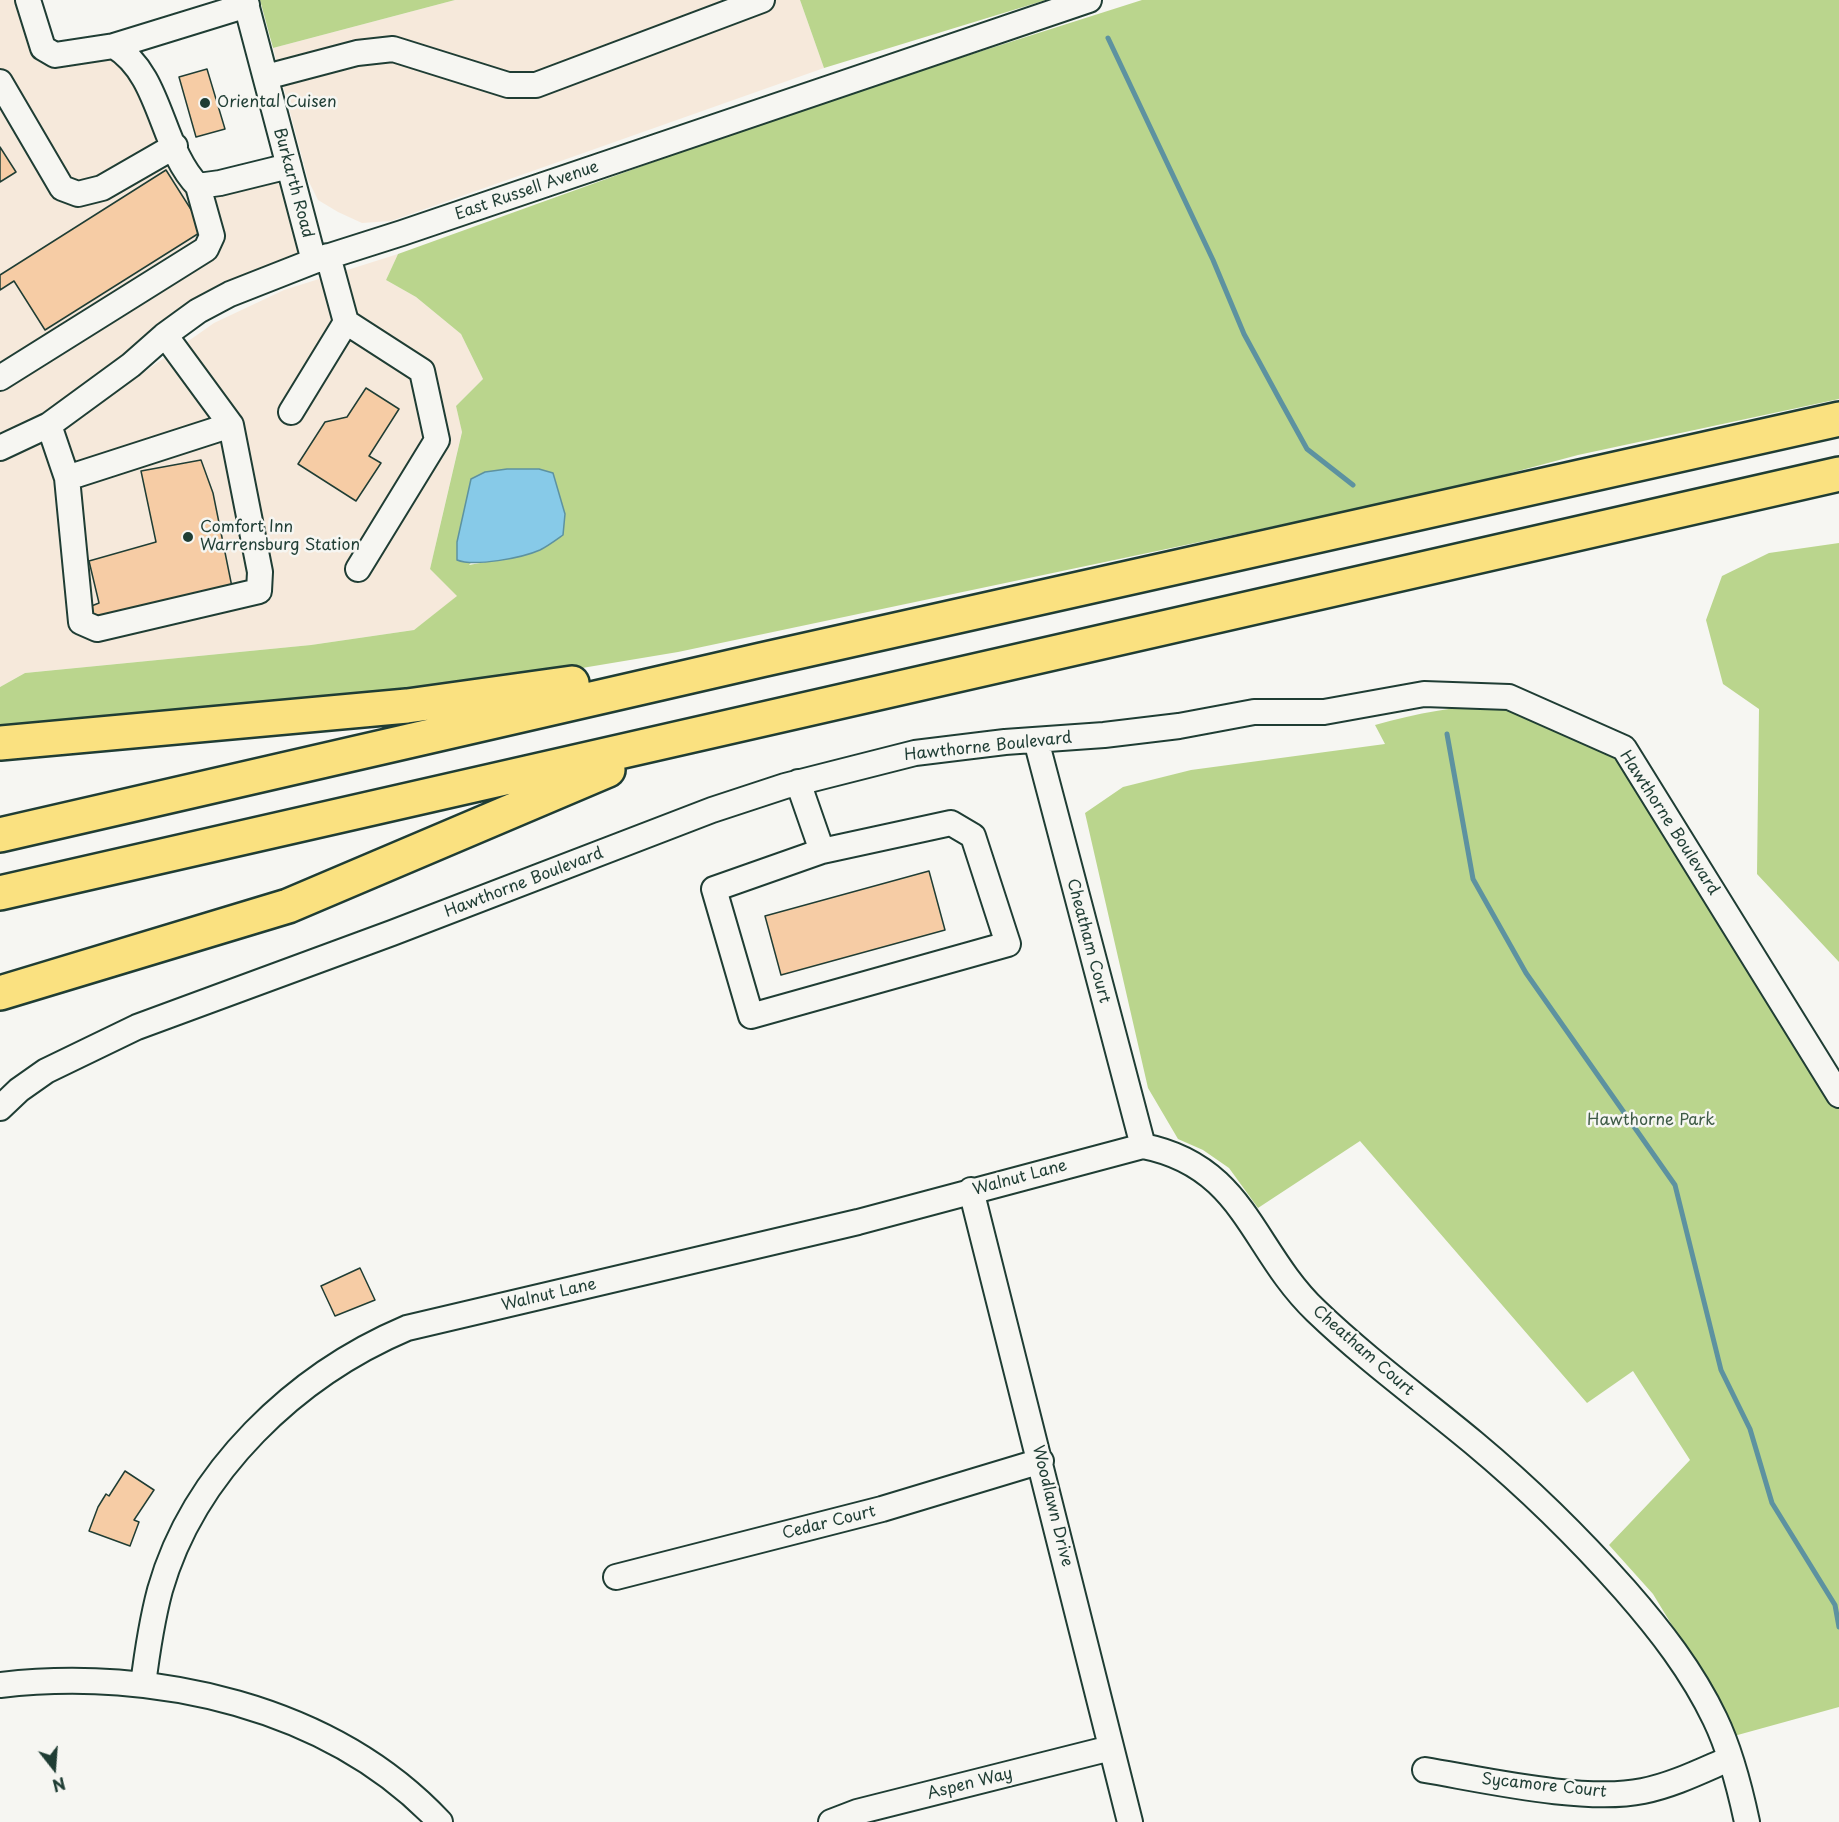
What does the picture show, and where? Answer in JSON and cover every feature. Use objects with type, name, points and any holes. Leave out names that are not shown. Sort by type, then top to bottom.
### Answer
[{"type":"highway","points":[[0,835],[761,660],[1839,419]]},
{"type":"highway","points":[[0,893],[1839,474]]},
{"type":"highway","points":[[0,743],[407,706],[761,660]]},
{"type":"highway","points":[[0,993],[288,906],[678,738]]},
{"type":"street","points":[[28,0],[43,48],[55,55],[114,46],[202,9],[246,2]]},
{"type":"street","points":[[266,77],[357,53],[393,49],[508,85],[536,85],[762,0]]},
{"type":"street","name":"East Russell Avenue","points":[[0,448],[49,425],[131,366],[165,335],[198,311],[230,294],[321,258],[402,233],[1089,0]]},
{"type":"street","name":"Burkarth Road","points":[[246,2],[289,166],[346,322]]},
{"type":"street","points":[[0,378],[206,249],[212,236],[198,186],[188,176],[141,73],[127,54],[114,46]]},
{"type":"street","points":[[0,82],[62,188],[78,194],[102,188],[175,146]]},
{"type":"street","points":[[198,186],[289,166]]},
{"type":"street","points":[[291,412],[346,322],[422,371],[437,440],[358,569]]},
{"type":"street","points":[[49,425],[67,478],[81,622],[97,629],[259,591],[260,572],[231,425],[165,335]]},
{"type":"street","points":[[67,478],[231,425]]},
{"type":"street","name":"Hawthorne Boulevard","points":[[0,1108],[19,1090],[46,1071],[137,1027],[392,933],[712,810],[798,782],[915,753],[1179,726],[1254,712],[1324,712],[1424,694],[1509,697],[1624,748],[1839,1095]]},
{"type":"street","name":"Cheatham Court","points":[[1036,740],[1143,1146],[1170,1151],[1210,1174],[1242,1207],[1288,1281],[1314,1309],[1368,1359],[1476,1445],[1590,1550],[1672,1645],[1716,1721],[1747,1822]]},
{"type":"street","points":[[798,782],[822,851]]},
{"type":"street","points":[[951,823],[973,836],[1008,944],[751,1016],[714,889],[822,851],[951,823]]},
{"type":"street","name":"Walnut Lane","points":[[143,1684],[160,1589],[189,1519],[202,1497],[240,1449],[267,1420],[294,1397],[370,1344],[407,1328],[858,1222],[971,1190],[1143,1146]]},
{"type":"street","name":"Woodlawn Drive","points":[[971,1190],[1100,1693],[1110,1748],[1130,1822]]},
{"type":"street","name":"Cedar Court","points":[[616,1577],[882,1509],[1041,1461]]},
{"type":"street","points":[[0,1685],[41,1680],[94,1679],[143,1684],[232,1702],[309,1730],[340,1746],[400,1785],[440,1822]]},
{"type":"street","name":"Aspen Way","points":[[831,1822],[858,1812],[1110,1748]]},
{"type":"street","name":"Sycamore Court","points":[[1425,1770],[1599,1794],[1642,1791],[1679,1780],[1729,1759]]},
{"type":"shaded area","points":[[0,0],[31,0],[44,61],[127,43],[192,178],[280,168],[306,257],[230,294],[0,448]]},
{"type":"shaded area","points":[[455,0],[800,0],[824,68],[391,221],[362,223],[318,200],[308,180],[273,48]]},
{"type":"shaded area","points":[[398,254],[386,280],[416,297],[461,334],[483,379],[456,406],[462,431],[430,569],[458,596],[414,630],[311,645],[25,673],[0,687],[0,456],[24,448],[76,420],[214,323],[284,290]]},
{"type":"green space","points":[[260,0],[455,0],[273,48]]},
{"type":"green space","points":[[800,0],[1046,0],[824,68]]},
{"type":"green space","points":[[1142,0],[1839,0],[1839,399],[1578,455],[1376,509],[1342,512],[678,652],[582,668],[345,696],[0,726],[0,687],[25,673],[311,645],[414,630],[457,596],[430,569],[462,432],[456,406],[483,379],[461,334],[416,297],[386,280],[398,254],[806,107]],"holes":[[[553,473],[565,514],[541,550],[469,565]]]},
{"type":"green space","points":[[1839,543],[1839,962],[1757,874],[1759,709],[1723,684],[1706,620],[1722,576],[1769,553]]},
{"type":"green space","name":"Hawthorne Park","points":[[1502,704],[1576,727],[1637,772],[1839,1099],[1839,1707],[1734,1736],[1698,1668],[1653,1594],[1609,1545],[1690,1460],[1633,1371],[1587,1403],[1360,1141],[1258,1208],[1229,1168],[1203,1150],[1178,1139],[1148,1088],[1085,813],[1123,787],[1191,770],[1385,744],[1375,725],[1438,711]]},
{"type":"water","points":[[539,469],[553,473],[565,514],[563,535],[540,550],[522,556],[475,563],[457,560],[457,542],[471,479],[485,472]]},
{"type":"building","points":[[207,69],[225,129],[196,137],[179,77]]},
{"type":"building","points":[[0,147],[16,172],[0,182]]},
{"type":"building","points":[[166,170],[204,230],[45,330],[14,281],[0,290],[0,275]]},
{"type":"building","points":[[366,388],[399,409],[369,456],[381,463],[356,501],[298,464],[325,422],[347,417]]},
{"type":"building","name":"Comfort Inn Warrensburg Station","points":[[201,460],[213,493],[233,592],[88,621],[84,609],[99,603],[89,561],[156,542],[141,471]]},
{"type":"building","points":[[929,871],[945,930],[781,975],[765,916]]},
{"type":"building","points":[[360,1268],[375,1300],[335,1316],[321,1286]]},
{"type":"building","points":[[125,1471],[154,1490],[134,1520],[139,1522],[130,1546],[89,1531],[98,1507],[106,1494],[109,1496]]},
{"type":"waterway","points":[[1108,38],[1213,260],[1244,334],[1281,402],[1307,449],[1353,485]]},
{"type":"waterway","points":[[1447,734],[1473,879],[1526,973],[1675,1185],[1721,1370],[1750,1429],[1772,1503],[1835,1605],[1839,1627]]},
{"type":"place","name":"Oriental Cuisen","points":[[205,103]]},
{"type":"place","name":"Comfort Inn Warrensburg Station","points":[[188,537]]}]
